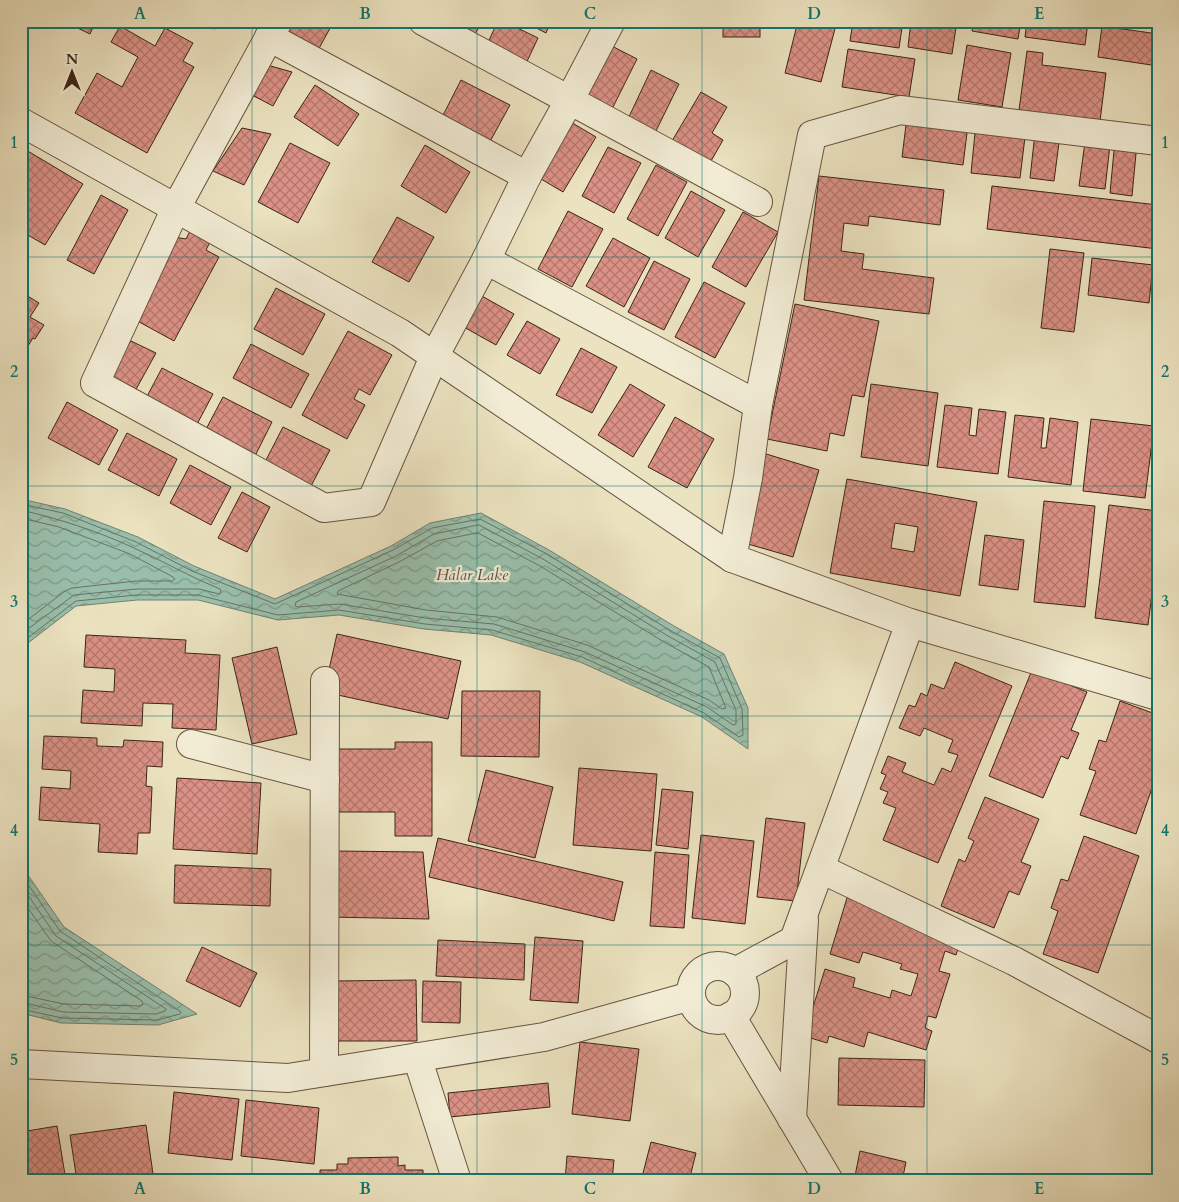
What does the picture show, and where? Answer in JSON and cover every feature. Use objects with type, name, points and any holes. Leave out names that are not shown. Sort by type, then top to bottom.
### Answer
[{"type":"street","points":[[423,21],[758,202]]},
{"type":"street","points":[[527,176],[274,29],[176,208],[95,383],[324,508],[371,502],[434,357],[486,260],[527,176],[611,21]]},
{"type":"street","points":[[732,558],[748,478],[758,405],[812,135],[900,110],[1158,141]]},
{"type":"street","points":[[21,122],[400,333],[732,558],[910,623],[1158,696]]},
{"type":"street","points":[[486,260],[758,405]]},
{"type":"street","points":[[735,972],[794,940],[910,623]]},
{"type":"street","points":[[324,1072],[325,681]]},
{"type":"street","points":[[192,744],[325,779]]},
{"type":"street","points":[[821,869],[1014,961],[1158,1039]]},
{"type":"street","points":[[792,1119],[804,914]]},
{"type":"street","points":[[715,966],[726,967],[735,972],[742,980],[745,990],[742,1005],[731,1016],[721,1020],[710,1019],[701,1014],[694,1006],[691,996],[692,986],[697,976],[705,969],[715,966]]},
{"type":"street","points":[[21,1064],[288,1078],[544,1037],[691,996]]},
{"type":"street","points":[[731,1016],[829,1181]]},
{"type":"street","points":[[417,1058],[457,1181]]},
{"type":"water","name":"Halar Lake","points":[[21,499],[65,509],[138,537],[194,566],[275,599],[391,546],[430,523],[481,513],[549,550],[724,654],[748,708],[748,749],[702,717],[580,662],[491,635],[424,629],[339,615],[278,620],[198,600],[137,600],[76,606],[28,643],[21,684]]},
{"type":"water","points":[[21,865],[64,927],[197,1014],[158,1025],[61,1023],[21,1013]]},
{"type":"building","points":[[63,21],[96,21],[90,34]]},
{"type":"building","points":[[198,21],[219,21],[215,29]]},
{"type":"building","points":[[290,21],[334,21],[317,52],[282,31]]},
{"type":"building","points":[[436,21],[483,21],[468,45]]},
{"type":"building","points":[[498,21],[503,21],[538,38],[523,70],[484,51]]},
{"type":"building","points":[[523,21],[551,21],[546,33]]},
{"type":"building","points":[[723,21],[760,21],[760,37],[723,37]]},
{"type":"building","points":[[798,21],[837,21],[821,82],[785,73]]},
{"type":"building","points":[[853,21],[903,21],[899,48],[850,41]]},
{"type":"building","points":[[911,21],[957,21],[952,54],[908,47]]},
{"type":"building","points":[[974,21],[1021,21],[1018,39],[972,31]]},
{"type":"building","points":[[1027,21],[1088,22],[1085,45],[1025,37]]},
{"type":"building","points":[[120,26],[155,46],[165,28],[193,43],[183,61],[194,67],[147,153],[75,113],[97,73],[122,87],[138,57],[111,42]]},
{"type":"building","points":[[1102,26],[1158,34],[1158,66],[1098,57]]},
{"type":"building","points":[[606,43],[637,59],[612,109],[581,93]]},
{"type":"building","points":[[967,45],[1011,53],[1002,107],[958,100]]},
{"type":"building","points":[[848,49],[915,59],[909,97],[842,87]]},
{"type":"building","points":[[1027,51],[1043,53],[1042,65],[1106,73],[1100,121],[1019,110]]},
{"type":"building","points":[[267,65],[292,72],[273,106],[248,93]]},
{"type":"building","points":[[651,70],[679,84],[654,135],[627,121]]},
{"type":"building","points":[[461,80],[510,105],[487,147],[439,123]]},
{"type":"building","points":[[1158,82],[1158,127],[1153,127]]},
{"type":"building","points":[[315,85],[359,114],[338,146],[294,117]]},
{"type":"building","points":[[701,92],[727,107],[712,133],[723,140],[707,168],[669,146]]},
{"type":"building","points":[[908,109],[969,117],[963,165],[902,157]]},
{"type":"building","points":[[564,118],[596,137],[563,192],[531,173]]},
{"type":"building","points":[[976,123],[1026,129],[1020,178],[971,173]]},
{"type":"building","points":[[242,128],[271,134],[244,185],[213,171]]},
{"type":"building","points":[[1035,133],[1060,135],[1054,181],[1030,178]]},
{"type":"building","points":[[1115,140],[1137,143],[1132,196],[1110,193]]},
{"type":"building","points":[[1085,142],[1110,145],[1105,189],[1079,186]]},
{"type":"building","points":[[290,143],[330,163],[298,223],[258,202]]},
{"type":"building","points":[[425,145],[470,172],[446,213],[401,186]]},
{"type":"building","points":[[21,147],[83,184],[45,245],[21,231]]},
{"type":"building","points":[[608,147],[641,163],[614,213],[582,196]]},
{"type":"building","points":[[656,165],[687,182],[658,236],[627,219]]},
{"type":"building","points":[[819,176],[944,190],[940,225],[869,216],[868,226],[844,223],[841,251],[864,254],[862,269],[934,278],[929,314],[804,300]]},
{"type":"building","points":[[992,186],[1158,205],[1158,249],[987,229]]},
{"type":"building","points":[[691,191],[725,210],[698,257],[665,238]]},
{"type":"building","points":[[101,195],[128,210],[94,274],[67,260]]},
{"type":"building","points":[[568,211],[603,229],[572,287],[538,269]]},
{"type":"building","points":[[743,212],[778,232],[746,287],[712,267]]},
{"type":"building","points":[[397,217],[434,237],[409,282],[372,262]]},
{"type":"building","points":[[190,231],[210,242],[206,250],[219,257],[174,341],[132,318],[174,237],[186,239]]},
{"type":"building","points":[[613,238],[650,258],[624,307],[586,286]]},
{"type":"building","points":[[1050,249],[1084,253],[1074,332],[1041,328]]},
{"type":"building","points":[[1092,258],[1153,265],[1149,303],[1088,295]]},
{"type":"building","points":[[654,261],[690,279],[664,330],[628,312]]},
{"type":"building","points":[[704,282],[745,303],[715,358],[675,337]]},
{"type":"building","points":[[276,288],[325,314],[303,355],[254,329]]},
{"type":"building","points":[[471,290],[514,314],[496,345],[453,321]]},
{"type":"building","points":[[21,292],[39,303],[30,317],[44,325],[21,357]]},
{"type":"building","points":[[795,304],[879,321],[864,397],[852,395],[844,436],[830,433],[827,451],[767,439]]},
{"type":"building","points":[[527,321],[560,339],[540,374],[507,355]]},
{"type":"building","points":[[348,331],[392,355],[370,395],[359,389],[354,399],[365,405],[347,439],[302,415]]},
{"type":"building","points":[[131,341],[156,353],[134,393],[107,371]]},
{"type":"building","points":[[251,344],[309,374],[291,408],[233,378]]},
{"type":"building","points":[[581,348],[617,367],[592,413],[556,395]]},
{"type":"building","points":[[162,368],[213,394],[195,428],[144,402]]},
{"type":"building","points":[[630,384],[665,405],[633,457],[598,435]]},
{"type":"building","points":[[871,384],[938,393],[928,466],[861,457]]},
{"type":"building","points":[[223,397],[272,422],[254,458],[204,433]]},
{"type":"building","points":[[67,402],[118,430],[99,465],[48,438]]},
{"type":"building","points":[[945,405],[972,408],[969,435],[976,436],[979,409],[1006,412],[998,474],[937,467]]},
{"type":"building","points":[[1015,415],[1044,418],[1041,448],[1046,448],[1050,418],[1078,422],[1071,485],[1008,477]]},
{"type":"building","points":[[675,417],[714,439],[687,488],[648,467]]},
{"type":"building","points":[[1091,419],[1154,426],[1145,498],[1083,491]]},
{"type":"building","points":[[283,427],[330,450],[311,486],[265,462]]},
{"type":"building","points":[[127,433],[177,459],[159,496],[108,470]]},
{"type":"building","points":[[753,450],[819,470],[793,557],[727,538]]},
{"type":"building","points":[[190,465],[231,487],[211,525],[170,503]]},
{"type":"building","points":[[847,479],[977,502],[960,596],[830,573]],"holes":[[[895,523],[918,527],[914,552],[891,548]]]},
{"type":"building","points":[[242,492],[270,507],[247,552],[218,538]]},
{"type":"building","points":[[1044,501],[1095,506],[1085,607],[1034,602]]},
{"type":"building","points":[[1109,505],[1158,511],[1158,547],[1148,625],[1095,618]]},
{"type":"building","points":[[985,535],[1024,540],[1018,590],[979,585]]},
{"type":"building","points":[[337,634],[461,661],[448,719],[324,692]]},
{"type":"building","points":[[86,635],[186,640],[185,653],[220,655],[216,730],[172,728],[173,704],[143,703],[142,726],[81,723],[83,690],[114,692],[115,669],[84,667]]},
{"type":"building","points":[[277,647],[297,734],[252,744],[232,658]]},
{"type":"building","points":[[955,662],[1012,686],[938,863],[883,840],[896,808],[883,803],[888,792],[880,789],[886,775],[881,773],[888,756],[906,763],[902,772],[934,785],[942,768],[951,772],[958,755],[948,752],[953,740],[924,728],[920,736],[899,728],[909,705],[915,707],[921,693],[927,696],[931,684],[944,689]]},
{"type":"building","points":[[1032,670],[1087,692],[1071,730],[1079,733],[1068,759],[1061,756],[1043,798],[989,776]]},
{"type":"building","points":[[462,691],[540,691],[539,757],[461,756]]},
{"type":"building","points":[[1120,701],[1158,715],[1158,771],[1136,834],[1080,815],[1096,771],[1089,769],[1099,740],[1106,742]]},
{"type":"building","points":[[44,736],[97,738],[97,746],[123,747],[124,740],[163,742],[162,767],[147,766],[146,786],[152,787],[150,833],[138,833],[137,854],[98,852],[100,824],[39,820],[41,787],[70,789],[71,771],[42,769]]},
{"type":"building","points":[[395,742],[432,742],[432,836],[395,836],[395,812],[328,812],[328,749],[395,749]]},
{"type":"building","points":[[579,768],[657,774],[651,851],[573,845]]},
{"type":"building","points":[[486,770],[553,787],[535,858],[468,841]]},
{"type":"building","points":[[177,778],[261,783],[257,854],[173,849]]},
{"type":"building","points":[[662,789],[693,792],[688,849],[656,845]]},
{"type":"building","points":[[985,797],[1039,819],[1021,862],[1031,866],[1019,895],[1009,891],[994,928],[941,906],[959,859],[965,862],[974,841],[968,838]]},
{"type":"building","points":[[766,818],[805,823],[796,901],[757,897]]},
{"type":"building","points":[[701,835],[754,841],[745,924],[692,918]]},
{"type":"building","points":[[1084,836],[1139,856],[1098,973],[1043,954],[1058,911],[1051,908],[1061,879],[1068,881]]},
{"type":"building","points":[[438,838],[623,882],[614,921],[429,877]]},
{"type":"building","points":[[334,851],[423,852],[429,919],[328,917]]},
{"type":"building","points":[[655,852],[689,855],[684,928],[650,926]]},
{"type":"building","points":[[175,865],[271,869],[270,906],[174,903]]},
{"type":"building","points":[[850,888],[961,940],[956,955],[945,951],[939,971],[950,974],[936,1018],[928,1016],[925,1028],[932,1031],[926,1050],[868,1032],[864,1047],[829,1036],[827,1043],[804,1036],[825,969],[855,978],[853,987],[890,998],[892,990],[911,996],[918,974],[900,969],[902,964],[863,952],[859,963],[830,954]]},
{"type":"building","points":[[535,937],[583,941],[578,1003],[530,1000]]},
{"type":"building","points":[[438,940],[525,944],[524,980],[436,976]]},
{"type":"building","points":[[202,947],[257,973],[240,1007],[186,981]]},
{"type":"building","points":[[416,980],[417,1041],[335,1041],[334,981]]},
{"type":"building","points":[[423,981],[461,982],[460,1023],[422,1022]]},
{"type":"building","points":[[580,1042],[639,1049],[630,1121],[572,1114]]},
{"type":"building","points":[[839,1058],[925,1060],[924,1107],[838,1105]]},
{"type":"building","points":[[548,1083],[550,1107],[450,1117],[448,1093]]},
{"type":"building","points":[[174,1092],[239,1099],[232,1160],[168,1153]]},
{"type":"building","points":[[246,1100],[319,1108],[314,1164],[241,1156]]},
{"type":"building","points":[[146,1125],[154,1181],[77,1181],[70,1135]]},
{"type":"building","points":[[57,1126],[66,1181],[21,1181],[21,1132]]},
{"type":"building","points":[[651,1142],[696,1153],[689,1181],[641,1181]]},
{"type":"building","points":[[860,1151],[906,1162],[902,1181],[854,1181]]},
{"type":"building","points":[[567,1156],[614,1160],[612,1181],[565,1181]]},
{"type":"building","points":[[398,1157],[398,1166],[405,1165],[405,1170],[423,1170],[423,1181],[320,1181],[320,1170],[337,1170],[337,1164],[348,1164],[348,1158]]}]
